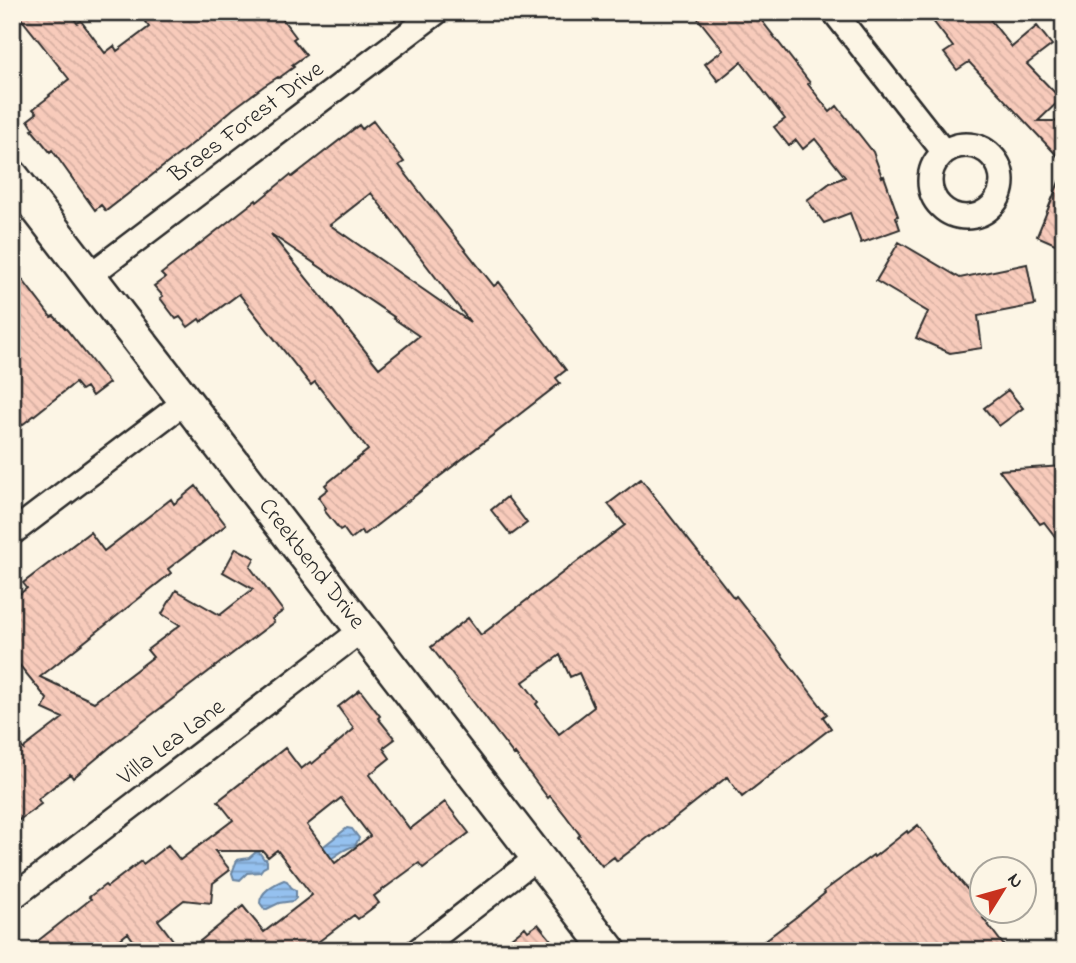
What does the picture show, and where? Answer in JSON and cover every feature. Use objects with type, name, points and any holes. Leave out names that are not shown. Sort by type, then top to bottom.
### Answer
[{"type":"street","name":"Braes Forest Drive","points":[[89,276],[437,12]]},
{"type":"street","points":[[834,12],[944,152]]},
{"type":"street","name":"Creekbend Drive","points":[[12,176],[610,951]]},
{"type":"street","points":[[12,533],[186,401]]},
{"type":"street","name":"Villa Lea Lane","points":[[12,898],[363,629]]},
{"type":"street","points":[[417,951],[539,856]]},
{"type":"water","points":[[347,828],[352,829],[359,838],[355,846],[328,860],[320,849]]},
{"type":"water","points":[[256,852],[266,859],[267,866],[260,872],[247,873],[240,880],[234,879],[232,873],[237,860],[249,858]]},
{"type":"water","points":[[284,880],[296,891],[296,898],[265,910],[260,903],[262,895]]},
{"type":"building","points":[[16,12],[69,12],[77,23],[81,21],[105,53],[114,46],[117,51],[149,27],[145,22],[157,12],[277,12],[306,55],[292,65],[294,67],[233,109],[106,211],[101,205],[95,210],[52,150],[50,152],[32,130],[34,129],[28,120],[37,113],[33,109],[69,79]]},
{"type":"building","points":[[693,12],[755,12],[830,112],[837,106],[873,152],[882,177],[884,176],[900,229],[861,243],[850,213],[824,223],[807,200],[830,183],[845,177],[815,139],[803,149],[796,140],[789,146],[774,127],[785,119],[741,62],[718,81],[705,64],[723,50]]},
{"type":"building","points":[[926,12],[984,12],[1012,47],[1037,26],[1052,45],[1027,64],[1061,99],[1038,121],[1064,121],[1064,163],[969,62],[957,70],[944,53],[953,47]]},
{"type":"building","points":[[373,121],[404,162],[399,165],[429,204],[494,286],[499,282],[566,370],[556,378],[560,383],[364,535],[361,531],[351,539],[324,510],[326,508],[318,497],[328,489],[325,485],[368,450],[315,382],[311,385],[239,294],[201,322],[199,319],[188,327],[180,317],[176,319],[154,286],[165,278],[161,274],[256,200],[257,202],[290,175],[292,177],[359,125],[362,129]],"holes":[[[371,193],[470,322],[330,225]],[[271,234],[394,317],[419,336],[379,368]]]},
{"type":"building","points":[[1064,172],[1064,248],[1037,236]]},
{"type":"building","points":[[899,242],[960,278],[1027,264],[1035,305],[978,316],[982,348],[950,353],[916,338],[928,312],[876,281]]},
{"type":"building","points":[[12,266],[51,317],[54,316],[67,330],[109,383],[92,396],[86,387],[81,390],[75,383],[12,433]]},
{"type":"building","points":[[1008,390],[1023,408],[999,426],[984,408]]},
{"type":"building","points":[[1064,466],[1064,548],[1044,522],[1040,524],[999,470]]},
{"type":"building","points":[[641,479],[734,598],[736,596],[763,630],[827,714],[823,717],[831,728],[742,797],[727,777],[651,837],[617,861],[614,857],[602,866],[578,837],[580,835],[566,816],[550,796],[548,798],[431,647],[468,618],[481,635],[625,525],[608,504]],"holes":[[[560,655],[570,677],[579,673],[594,707],[559,734],[523,682]]]},
{"type":"building","points":[[196,486],[226,525],[168,569],[171,573],[40,677],[94,702],[153,657],[147,650],[180,625],[162,614],[176,590],[220,615],[253,589],[223,572],[236,548],[255,558],[250,567],[283,611],[272,619],[274,622],[73,778],[70,774],[38,799],[41,804],[12,825],[12,735],[24,750],[63,718],[43,709],[47,699],[12,656],[12,600],[27,588],[23,583],[90,532],[104,551],[171,499],[174,504]]},
{"type":"building","points":[[507,497],[527,523],[511,535],[491,510]]},
{"type":"building","points":[[360,690],[395,739],[383,748],[390,758],[369,775],[410,829],[445,802],[469,833],[423,868],[419,863],[374,896],[379,903],[358,919],[354,915],[306,951],[188,951],[243,906],[264,932],[312,895],[277,850],[268,857],[263,851],[215,851],[230,870],[213,883],[211,903],[184,900],[158,920],[173,940],[158,951],[141,951],[128,933],[105,951],[25,951],[91,899],[89,897],[141,861],[143,864],[168,845],[180,860],[233,820],[218,801],[285,748],[301,769],[310,762],[312,764],[354,729],[338,707]],"holes":[[[341,798],[370,836],[335,863],[307,825]]]},
{"type":"building","points":[[918,825],[968,890],[968,925],[988,925],[1008,951],[958,951],[952,943],[942,951],[751,951],[800,914],[825,893],[824,891],[907,831],[908,833]]},
{"type":"building","points":[[538,924],[560,951],[495,951],[525,927],[528,931]]}]
